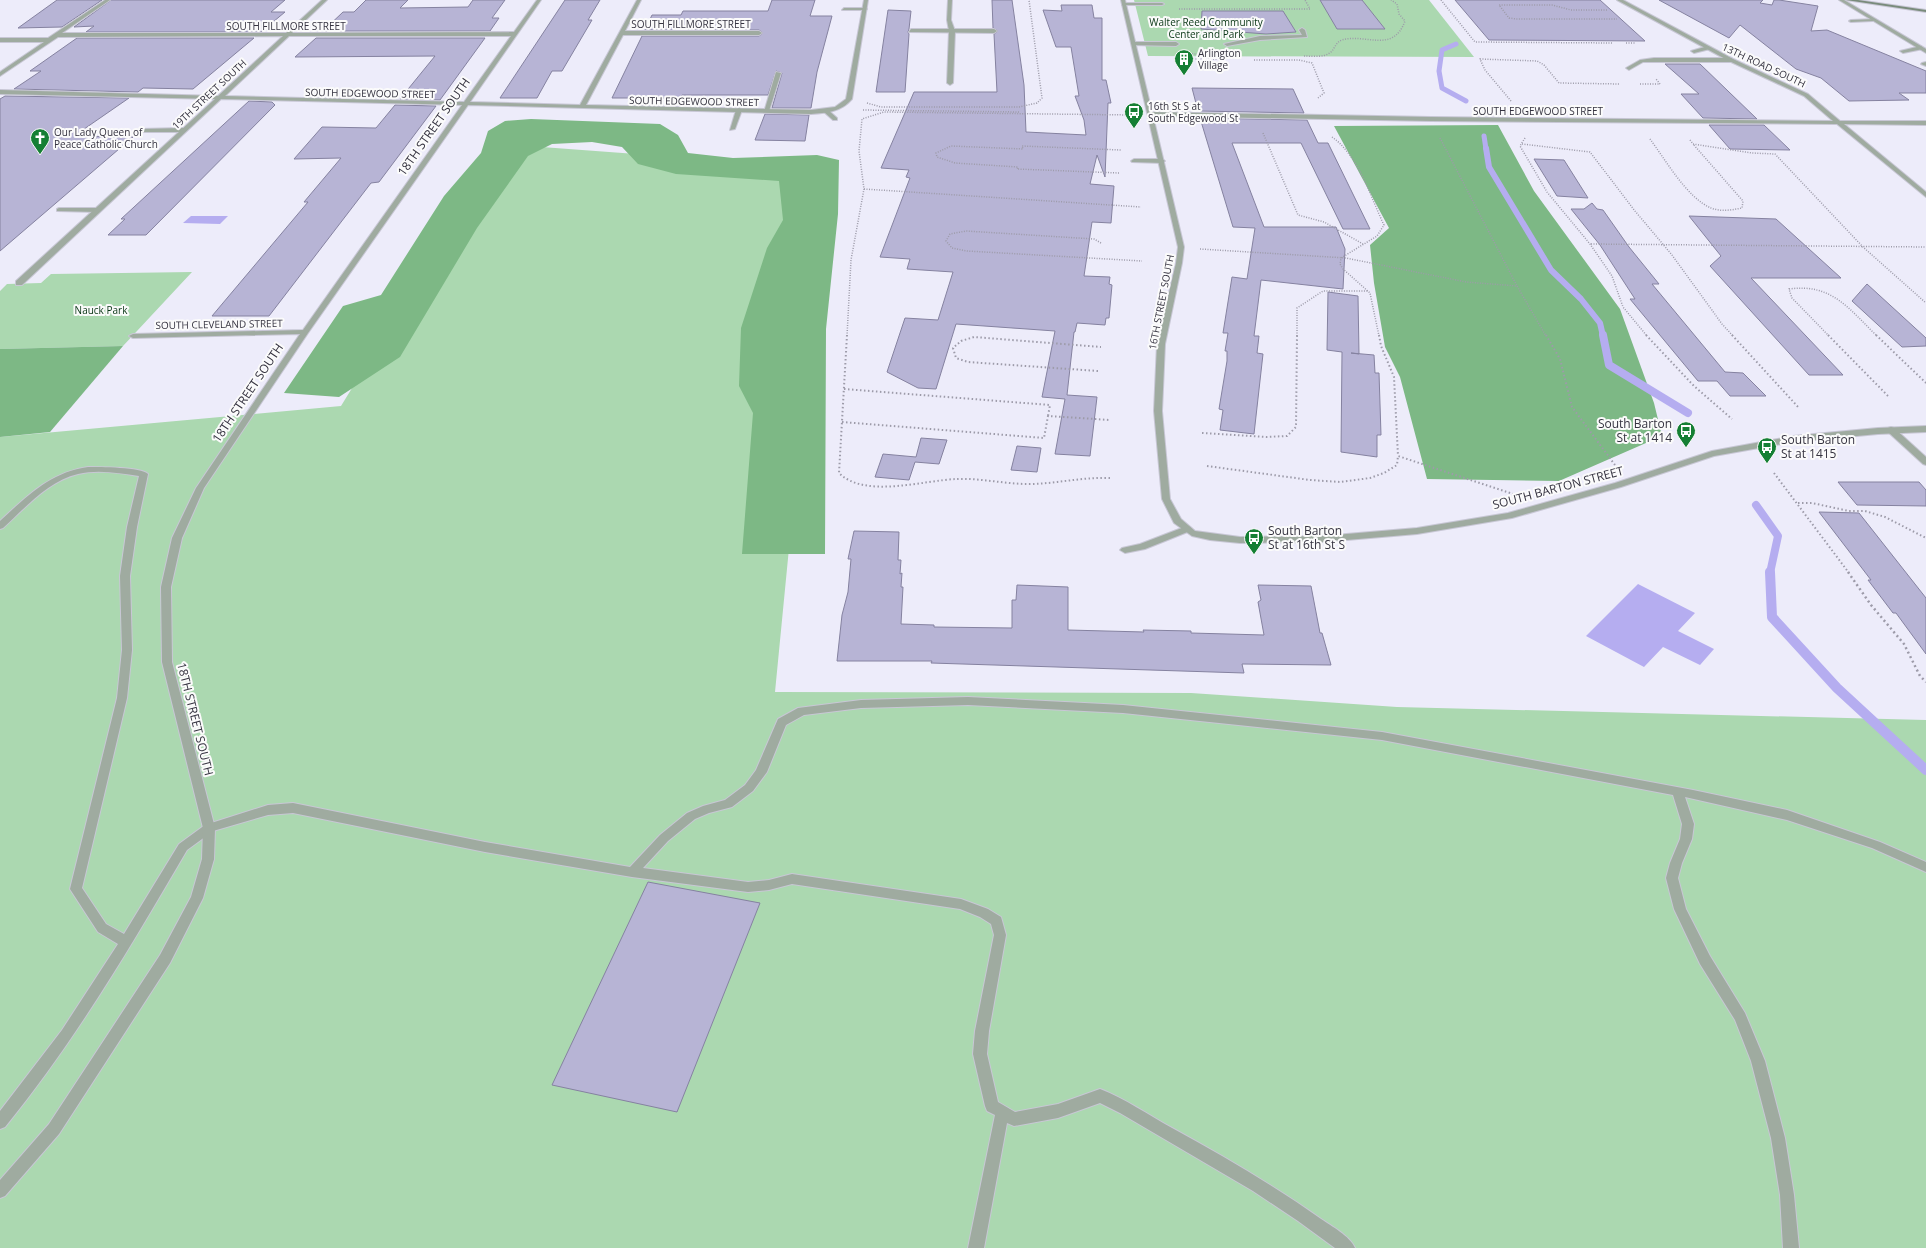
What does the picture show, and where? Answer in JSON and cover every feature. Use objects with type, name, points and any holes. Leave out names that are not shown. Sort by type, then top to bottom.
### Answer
[{"type":"main road","points":[[1848,0],[1926,11]]},
{"type":"main road","points":[[1886,0],[1926,6]]},
{"type":"street","points":[[0,74],[108,0]]},
{"type":"street","name":"19TH STREET SOUTH","points":[[18,283],[325,0]]},
{"type":"street","name":"18TH STREET SOUTH","points":[[0,1191],[54,1129],[165,959],[197,898],[208,859],[209,828],[168,662],[166,587],[177,538],[200,488],[305,332],[539,0]]},
{"type":"street","points":[[582,107],[639,0]]},
{"type":"street","points":[[844,9],[865,9],[866,0]]},
{"type":"street","points":[[950,0],[949,20],[952,31],[950,83]]},
{"type":"street","name":"13TH ROAD SOUTH","points":[[1619,0],[1731,60],[1806,95],[1926,195]]},
{"type":"street","points":[[1841,0],[1926,51]]},
{"type":"street","points":[[1124,2],[1162,4]]},
{"type":"street","name":"16TH STREET SOUTH","points":[[1124,2],[1181,247],[1179,263],[1161,344],[1158,411],[1166,499],[1177,521],[1189,531]]},
{"type":"street","name":"SOUTH EDGEWOOD STREET","points":[[0,92],[466,105],[826,111],[835,109],[845,104],[849,99],[865,9]]},
{"type":"street","points":[[1851,21],[1873,20]]},
{"type":"street","points":[[1227,44],[1260,38],[1305,36],[1302,30]]},
{"type":"street","points":[[911,31],[994,31]]},
{"type":"street","name":"SOUTH FILLMORE STREET","points":[[622,33],[760,33]]},
{"type":"street","name":"SOUTH FILLMORE STREET","points":[[56,35],[515,34]]},
{"type":"street","points":[[0,40],[50,40]]},
{"type":"street","points":[[1134,44],[1176,44]]},
{"type":"street","points":[[1694,51],[1708,48]]},
{"type":"street","points":[[1903,50],[1920,48]]},
{"type":"street","points":[[1629,68],[1640,62],[1654,60],[1731,60]]},
{"type":"street","points":[[766,111],[778,73]]},
{"type":"street","points":[[732,129],[739,110]]},
{"type":"street","points":[[826,111],[835,119]]},
{"type":"street","name":"SOUTH EDGEWOOD STREET","points":[[1150,114],[1430,119],[1926,123]]},
{"type":"street","points":[[140,130],[183,130]]},
{"type":"street","points":[[1134,162],[1162,161]]},
{"type":"street","points":[[59,210],[97,210]]},
{"type":"street","name":"SOUTH CLEVELAND STREET","points":[[133,336],[305,332]]},
{"type":"street","name":"SOUTH BARTON STREET","points":[[1189,531],[1210,537],[1240,540],[1315,539],[1417,531],[1509,516],[1618,485],[1712,454],[1793,439],[1891,430],[1926,429]]},
{"type":"street","points":[[1891,430],[1926,462]]},
{"type":"street","points":[[0,526],[44,486],[72,473],[109,469],[144,474],[132,527],[125,576],[127,650],[122,698],[76,889],[102,928],[126,942]]},
{"type":"street","points":[[1125,550],[1142,547],[1189,531]]},
{"type":"street","points":[[632,872],[664,838],[691,816],[707,809],[728,804],[749,788],[761,772],[782,722],[802,711],[861,704],[968,702],[1123,709],[1382,736],[1678,792],[1787,815],[1876,845],[1926,867]]},
{"type":"street","points":[[1678,792],[1688,824],[1686,839],[1676,863],[1672,878],[1680,909],[1705,960],[1740,1017],[1758,1061],[1778,1138],[1787,1195],[1791,1248]]},
{"type":"street","points":[[0,1122],[30,1087],[81,1014],[183,846],[209,828],[268,810],[293,808],[485,847],[632,872],[748,887],[769,885],[792,879],[962,904],[984,913],[997,921],[1000,935],[982,1031],[980,1054],[992,1106],[1014,1119],[1058,1112],[1100,1096],[1118,1103],[1156,1127],[1238,1172],[1347,1248]]},
{"type":"street","points":[[976,1248],[1002,1113]]},
{"type":"path","points":[[866,102],[881,107],[1019,107],[1037,103],[1042,98],[1029,0]]},
{"type":"path","points":[[1176,9],[1310,9],[1305,0]]},
{"type":"path","points":[[1441,0],[1475,42],[1612,43]]},
{"type":"path","points":[[1610,10],[1571,10],[1552,5],[1499,5],[1509,18],[1516,19],[1621,20]]},
{"type":"path","points":[[1185,59],[1224,59]]},
{"type":"path","points":[[1254,60],[1299,60],[1312,63],[1323,87],[1324,93],[1319,98],[1312,100]]},
{"type":"path","points":[[1512,102],[1485,70],[1480,60],[1538,61],[1544,65],[1559,83],[1621,84]]},
{"type":"path","points":[[1637,84],[1660,84],[1640,62]]},
{"type":"path","points":[[859,110],[1132,114],[884,112],[862,119],[859,151],[864,189],[851,260],[839,473],[846,480],[861,485],[894,486],[958,479],[1028,484],[1087,477],[1110,478]]},
{"type":"path","points":[[1430,119],[1517,286],[1560,359],[1572,407],[1616,466]]},
{"type":"path","points":[[1261,129],[1298,215],[1312,217],[1328,222],[1363,244]]},
{"type":"path","points":[[1527,132],[1522,144],[1523,153],[1547,192],[1590,244],[1612,276],[1616,292],[1628,313],[1651,341],[1694,386],[1732,420]]},
{"type":"path","points":[[1646,134],[1698,200],[1710,207],[1729,211],[1742,208],[1743,201],[1689,139]]},
{"type":"path","points":[[1207,466],[1324,482],[1348,482],[1368,479],[1387,472],[1397,465],[1398,456],[1394,377],[1381,346],[1369,292],[1343,269],[1340,264],[1341,258],[1348,252],[1373,240],[1382,233],[1384,225],[1347,150],[1338,139],[1329,135]]},
{"type":"path","points":[[1522,144],[1590,152],[1635,211],[1664,245],[1722,324],[1799,408]]},
{"type":"path","points":[[1693,144],[1752,153],[1775,154],[1863,247],[1926,303]]},
{"type":"path","points":[[1122,150],[1022,146],[1023,149],[951,146],[936,153],[936,157],[955,163],[1018,167],[1017,169],[1126,173]]},
{"type":"path","points":[[864,189],[1045,200],[1059,203],[1141,207]]},
{"type":"path","points":[[1102,243],[1094,239],[966,231],[950,234],[946,241],[952,248],[967,251],[1142,261]]},
{"type":"path","points":[[1590,244],[1926,247]]},
{"type":"path","points":[[1181,247],[1215,251],[1341,258],[1466,282],[1517,286]]},
{"type":"path","points":[[1889,397],[1792,298],[1789,289],[1803,287],[1820,289],[1836,297],[1926,383]]},
{"type":"path","points":[[1202,433],[1266,437],[1287,436],[1296,427],[1298,308],[1305,305],[1317,293],[1329,291],[1369,292]]},
{"type":"path","points":[[1098,371],[968,362],[956,358],[953,348],[961,341],[974,338],[1101,347]]},
{"type":"path","points":[[842,422],[1044,438],[1050,406],[844,389]]},
{"type":"path","points":[[1048,416],[1110,420]]},
{"type":"path","points":[[1398,456],[1517,496]]},
{"type":"path","points":[[1774,473],[1798,503],[1871,605],[1904,644],[1920,676],[1926,682]]},
{"type":"path","points":[[1798,503],[1812,503],[1849,511],[1865,511],[1885,517],[1926,538]]},
{"type":"green space","name":"Walter Reed Community Center and Park","points":[[1134,0],[1429,0],[1474,57],[1148,56]]},
{"type":"green space","points":[[531,119],[660,124],[678,135],[688,153],[733,158],[817,155],[839,160],[838,214],[826,329],[825,554],[742,554],[753,413],[739,386],[741,328],[767,248],[783,220],[779,181],[676,174],[638,164],[622,147],[592,142],[552,144],[528,156],[477,228],[400,357],[339,397],[284,393],[343,306],[381,295],[444,196],[481,153],[488,131],[505,121]]},
{"type":"green space","points":[[1498,125],[1534,191],[1620,309],[1654,403],[1662,436],[1559,481],[1427,479],[1400,377],[1385,347],[1374,283],[1370,245],[1389,228],[1334,126]]},
{"type":"green space","points":[[502,144],[826,168],[775,692],[1191,693],[1397,707],[1926,720],[1926,1248],[0,1248],[0,437],[341,406]]},
{"type":"green space","name":"Nauck Park","points":[[192,272],[123,346],[0,349],[0,291],[7,284],[41,283],[51,274]]},
{"type":"green space","points":[[123,346],[50,432],[0,437],[0,349]]},
{"type":"shaded area","points":[[191,216],[228,216],[220,224],[183,223]]},
{"type":"shaded area","points":[[1638,584],[1695,613],[1678,631],[1714,649],[1700,665],[1663,647],[1644,667],[1586,636]]},
{"type":"building","points":[[57,0],[102,0],[62,27],[18,28]]},
{"type":"building","points":[[111,0],[285,0],[271,12],[285,12],[261,32],[86,32],[94,26],[74,27]]},
{"type":"building","points":[[366,0],[408,0],[400,8],[468,7],[473,0],[505,0],[492,18],[499,18],[490,31],[323,31],[343,12],[354,12]]},
{"type":"building","points":[[565,0],[600,0],[588,20],[592,20],[562,71],[552,71],[537,98],[500,98]]},
{"type":"building","points":[[772,0],[815,0],[810,16],[832,16],[817,72],[811,108],[772,108],[782,73],[776,71],[768,95],[682,95],[680,98],[612,98],[642,36],[759,36],[763,33],[759,30],[645,30],[652,15],[681,15],[683,11],[768,11]]},
{"type":"building","points":[[992,0],[1012,0],[1024,85],[1026,132],[1086,135],[1084,120],[1075,96],[1079,96],[1071,47],[1056,47],[1043,10],[1062,11],[1061,5],[1092,5],[1094,18],[1102,18],[1102,80],[1106,80],[1111,103],[1108,103],[1105,177],[1097,155],[1090,184],[1114,186],[1111,223],[1092,222],[1084,276],[1110,277],[1109,284],[1112,285],[1109,318],[1106,318],[1105,325],[1077,323],[1074,332],[1067,395],[1097,397],[1090,456],[1055,454],[1065,399],[1042,397],[1055,331],[956,324],[936,389],[918,388],[887,372],[905,318],[938,320],[953,272],[907,269],[910,259],[880,257],[910,178],[906,177],[909,170],[881,168],[914,92],[997,92],[994,34],[998,31],[993,28]]},
{"type":"building","points":[[1320,0],[1362,0],[1385,29],[1337,29]]},
{"type":"building","points":[[1455,0],[1600,0],[1645,41],[1489,40]]},
{"type":"building","points":[[1659,0],[1763,0],[1760,3],[1772,5],[1774,0],[1779,0],[1818,6],[1811,31],[1827,30],[1926,71],[1926,93],[1899,93],[1909,100],[1849,101],[1821,78],[1796,69],[1740,25],[1729,38]]},
{"type":"building","points":[[888,10],[911,11],[908,32],[905,92],[876,92]]},
{"type":"building","points":[[1202,11],[1283,11],[1296,32],[1266,34],[1201,29]]},
{"type":"building","points":[[77,38],[254,38],[193,89],[143,88],[138,92],[14,89],[41,71],[30,71]]},
{"type":"building","points":[[316,38],[485,38],[440,100],[400,99],[435,56],[295,57]]},
{"type":"building","points":[[1665,64],[1700,64],[1757,119],[1703,118],[1681,94],[1699,94]]},
{"type":"building","points":[[1192,88],[1293,89],[1304,113],[1198,111]]},
{"type":"building","points":[[5,96],[129,98],[74,136],[133,137],[0,251],[0,99]]},
{"type":"building","points":[[249,101],[272,102],[275,105],[146,235],[108,235],[125,219],[121,219]]},
{"type":"building","points":[[395,105],[436,106],[379,182],[371,183],[269,316],[212,316],[308,202],[304,202],[341,158],[294,159],[322,127],[376,128]]},
{"type":"building","points":[[765,114],[809,115],[805,141],[755,140]]},
{"type":"building","points":[[1200,118],[1307,120],[1318,143],[1328,143],[1370,229],[1343,229],[1301,143],[1232,143],[1264,227],[1336,227],[1345,249],[1343,289],[1261,280],[1254,336],[1259,336],[1257,353],[1263,354],[1254,434],[1220,430],[1223,410],[1219,409],[1227,361],[1227,351],[1225,351],[1228,333],[1223,333],[1232,277],[1247,279],[1255,228],[1233,227]]},
{"type":"building","points":[[1709,125],[1764,125],[1790,150],[1730,149]]},
{"type":"building","points":[[1534,159],[1564,160],[1588,198],[1557,196]]},
{"type":"building","points":[[1592,203],[1597,209],[1603,210],[1629,247],[1659,284],[1652,284],[1725,372],[1743,373],[1766,396],[1730,396],[1717,381],[1698,381],[1630,299],[1635,299],[1600,245],[1571,209],[1584,209]]},
{"type":"building","points":[[1689,216],[1776,219],[1841,278],[1751,278],[1843,375],[1809,375],[1710,266],[1721,256]]},
{"type":"building","points":[[1867,284],[1926,338],[1926,346],[1902,347],[1852,301]]},
{"type":"building","points":[[1328,292],[1358,296],[1359,354],[1374,355],[1375,373],[1379,373],[1381,435],[1377,435],[1377,457],[1341,452],[1342,352],[1327,350]]},
{"type":"building","points":[[921,438],[947,440],[939,464],[915,462],[909,480],[875,477],[883,454],[916,457]]},
{"type":"building","points":[[1017,446],[1041,448],[1037,472],[1011,470]]},
{"type":"building","points":[[1838,482],[1919,482],[1926,490],[1926,506],[1857,505]]},
{"type":"building","points":[[1819,512],[1859,513],[1926,598],[1926,654],[1896,613],[1893,613],[1868,580],[1871,580]]},
{"type":"building","points":[[854,531],[899,532],[898,560],[901,560],[900,574],[902,573],[901,587],[903,587],[901,624],[934,625],[934,627],[1012,628],[1012,600],[1016,600],[1017,585],[1068,587],[1068,630],[1144,632],[1143,630],[1191,631],[1191,633],[1264,635],[1258,602],[1261,600],[1258,585],[1311,586],[1320,633],[1322,633],[1331,665],[1242,664],[1244,673],[931,663],[932,661],[837,661],[842,615],[848,592],[851,559],[848,559]]},
{"type":"building","points":[[648,882],[760,903],[677,1112],[552,1085]]},
{"type":"waterway","points":[[1456,44],[1442,50],[1439,71],[1442,88],[1466,101]]},
{"type":"waterway","points":[[1484,136],[1486,149]]},
{"type":"waterway","points":[[1486,148],[1489,167],[1551,270],[1581,299],[1600,323],[1603,336]]},
{"type":"waterway","points":[[1603,335],[1609,365],[1688,413]]},
{"type":"waterway","points":[[1756,505],[1778,536],[1770,573]]},
{"type":"waterway","points":[[1770,573],[1772,617],[1837,688],[1926,770]]},
{"type":"place","name":"Arlington Village","points":[[1184,76]]},
{"type":"place","name":"16th St S at South Edgewood St","points":[[1134,129]]},
{"type":"place","name":"Our Lady Queen of Peace Catholic Church","points":[[40,155]]},
{"type":"place","name":"South Barton St at 1414","points":[[1686,448]]},
{"type":"place","name":"South Barton St at 1415","points":[[1767,464]]},
{"type":"place","name":"South Barton St at 16th St S","points":[[1254,555]]}]
